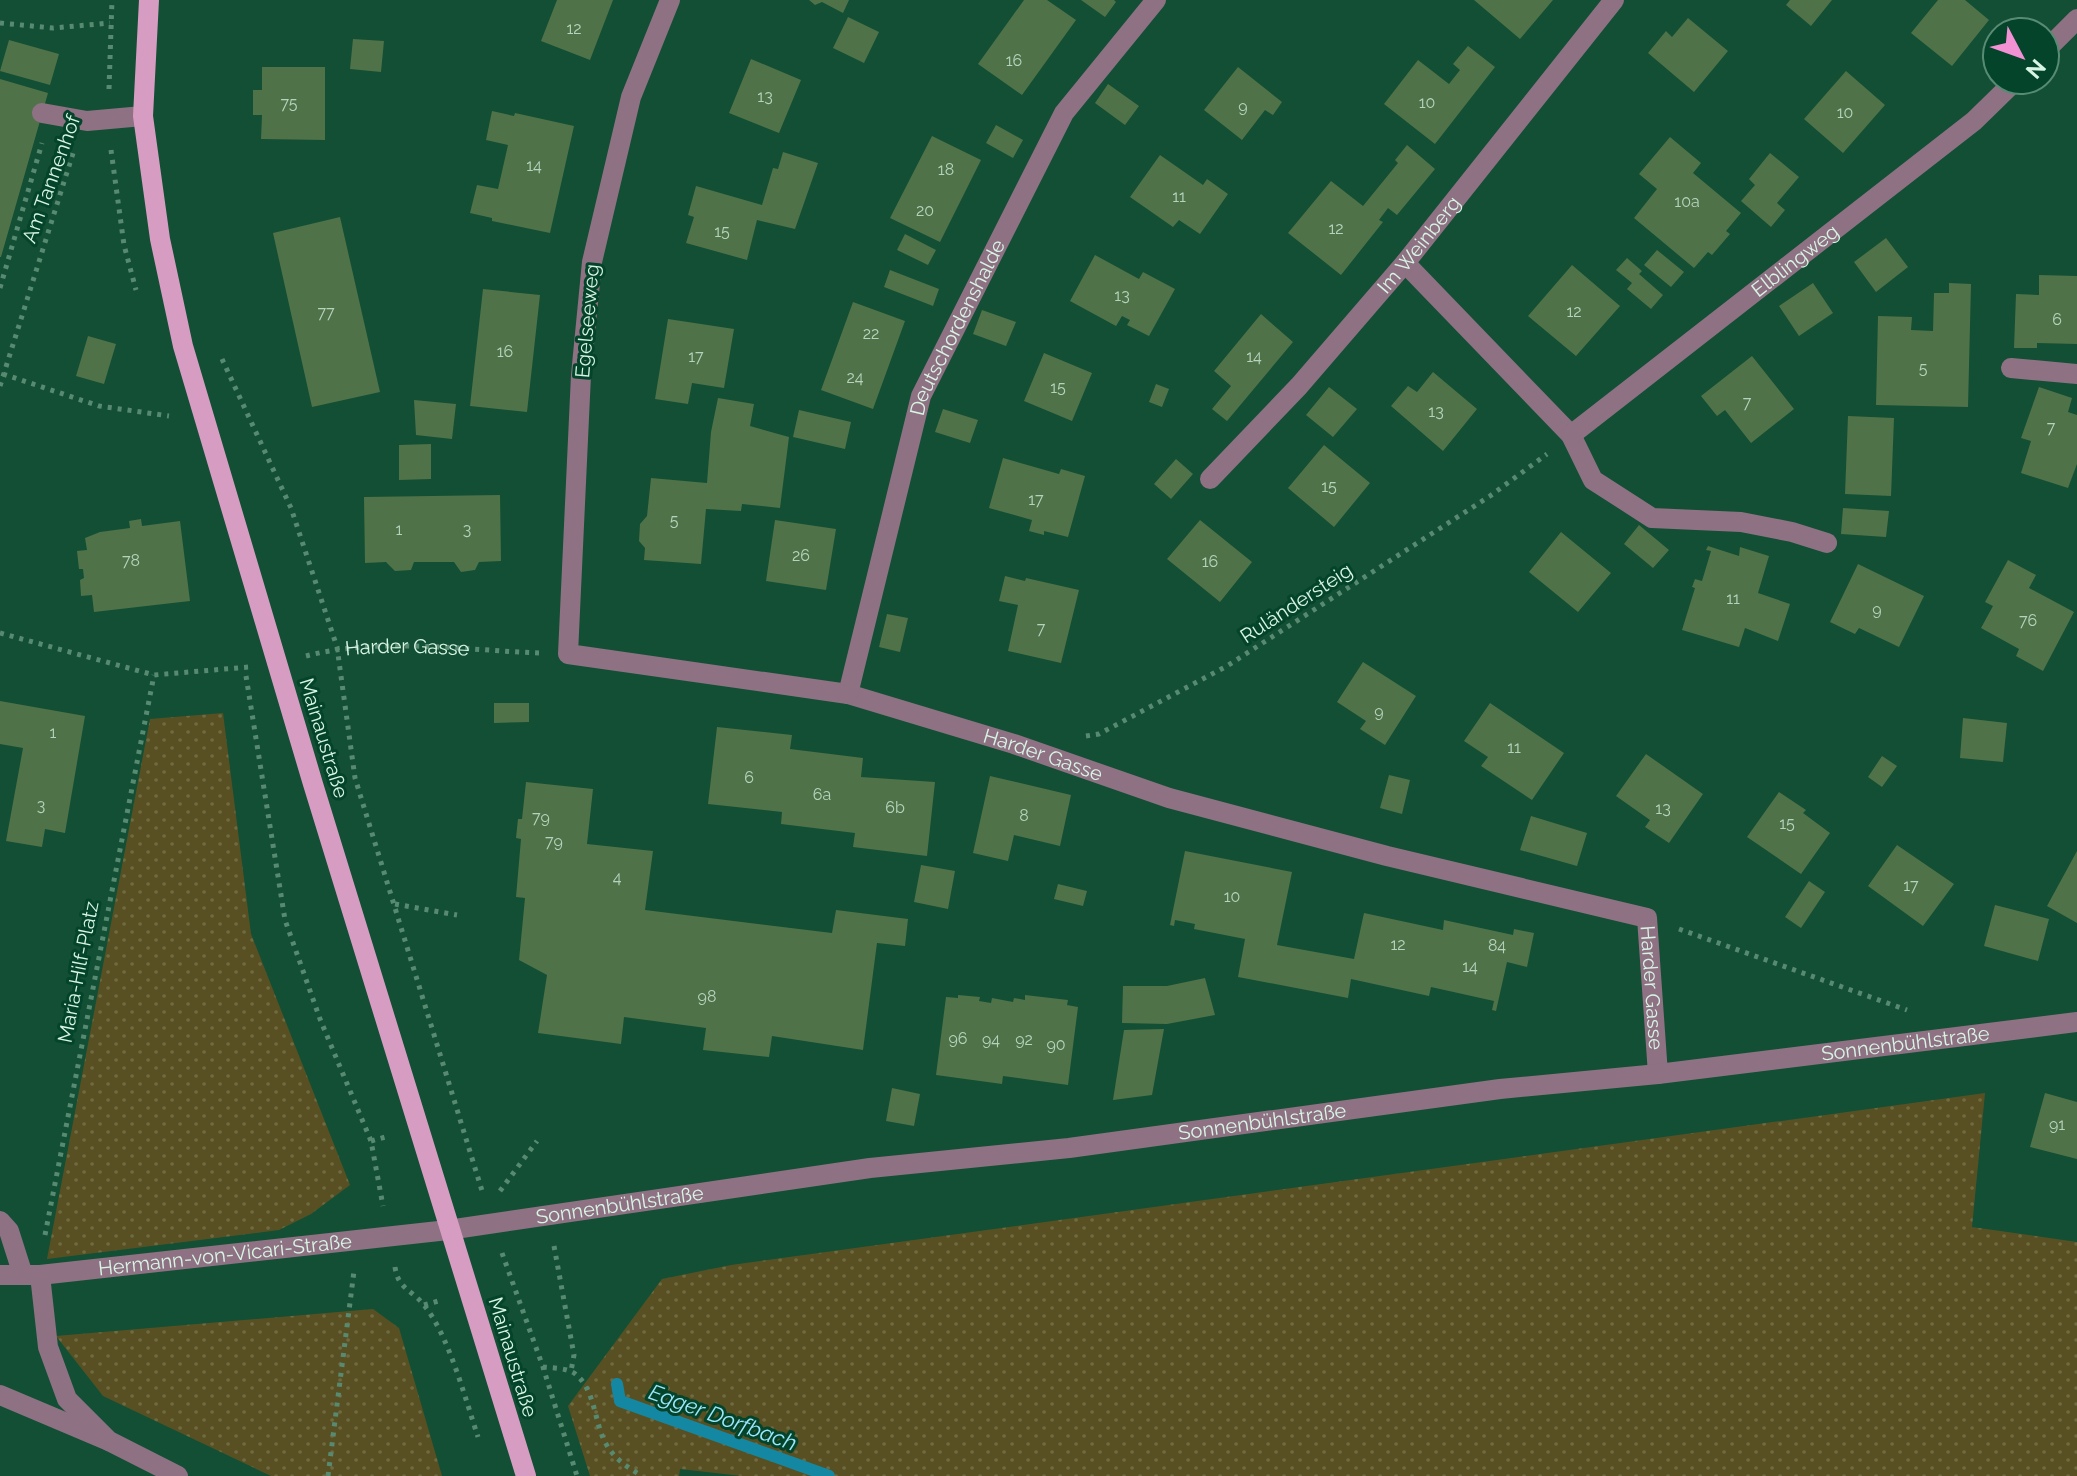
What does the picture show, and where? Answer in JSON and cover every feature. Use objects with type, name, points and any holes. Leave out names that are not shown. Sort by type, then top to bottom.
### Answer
[{"type":"main road","name":"Mainaustraße","points":[[148,9],[143,116],[160,239],[183,346],[276,664],[526,1476]]},
{"type":"street","name":"Egelseeweg","points":[[568,654],[581,375],[592,262],[631,97],[670,0]]},
{"type":"street","name":"Deutschordenshalde","points":[[848,694],[921,396],[1064,113],[1156,0]]},
{"type":"street","name":"Im Weinberg","points":[[1210,479],[1299,386],[1405,263],[1614,0]]},
{"type":"street","points":[[2061,35],[2077,19]]},
{"type":"street","name":"Elblingweg","points":[[1571,435],[1974,121],[2000,96]]},
{"type":"street","points":[[46,114],[87,121],[143,116]]},
{"type":"street","points":[[1405,263],[1571,435],[1593,480],[1652,518],[1741,522],[1827,543]]},
{"type":"street","points":[[2011,368],[2077,374]]},
{"type":"street","name":"Harder Gasse","points":[[568,654],[848,694],[1014,744],[1169,798],[1387,856],[1647,918],[1658,1074]]},
{"type":"street","name":"Sonnenbühlstraße","points":[[448,1230],[490,1215],[548,1215],[870,1168],[1069,1148],[1500,1089],[1658,1074],[2077,1022]]},
{"type":"street","points":[[0,1221],[9,1231],[32,1275],[48,1347],[67,1399],[109,1441]]},
{"type":"street","name":"Hermann-von-Vicari-Straße","points":[[0,1275],[32,1275],[448,1230]]},
{"type":"street","points":[[0,1395],[109,1441],[178,1476]]},
{"type":"path","points":[[112,0],[110,120],[124,245],[139,302]]},
{"type":"path","points":[[0,23],[53,28],[110,23],[148,9]]},
{"type":"path","name":"Am Tannenhof","points":[[0,386],[77,141],[109,78]]},
{"type":"path","name":"Am Tannenhof","points":[[0,288],[46,114]]},
{"type":"path","points":[[221,357],[291,508],[337,647],[355,778],[490,1215],[577,1476]]},
{"type":"path","points":[[3,374],[99,406],[169,416]]},
{"type":"path","points":[[165,402],[174,430]]},
{"type":"path","name":"Ruländersteig","points":[[1085,736],[1099,734],[1227,666],[1490,496],[1571,435]]},
{"type":"path","points":[[0,633],[154,675],[276,664]]},
{"type":"path","name":"Harder Gasse","points":[[276,664],[337,647],[389,646],[568,654]]},
{"type":"path","points":[[242,655],[285,920],[320,1019],[371,1141],[397,1281],[424,1305],[447,1347],[482,1447]]},
{"type":"path","name":"Maria-Hilf-Platz","points":[[32,1275],[48,1211],[154,675]]},
{"type":"path","points":[[395,904],[457,915]]},
{"type":"path","points":[[1647,918],[1918,1013]]},
{"type":"path","points":[[490,1215],[537,1141]]},
{"type":"path","points":[[548,1215],[574,1355],[571,1371]]},
{"type":"path","points":[[328,1476],[358,1240]]},
{"type":"path","points":[[543,1367],[571,1371],[581,1379],[605,1442],[623,1465],[642,1476]]},
{"type":"shaded area","points":[[223,713],[251,934],[350,1185],[311,1214],[279,1230],[47,1259],[150,719]]},
{"type":"shaded area","points":[[1985,1093],[1972,1227],[2077,1242],[2077,1476],[742,1476],[680,1469],[679,1476],[590,1476],[568,1406],[662,1279],[731,1265]]},
{"type":"shaded area","points":[[373,1309],[399,1328],[442,1476],[271,1476],[103,1396],[56,1336]]},
{"type":"building","points":[[557,0],[613,0],[590,60],[541,41]]},
{"type":"building","points":[[809,0],[849,0],[843,13],[822,2],[815,5]]},
{"type":"building","points":[[1024,0],[1047,0],[1076,20],[1022,95],[978,64]]},
{"type":"building","points":[[1081,0],[1114,0],[1116,2],[1105,17]]},
{"type":"building","points":[[1474,0],[1553,0],[1520,39]]},
{"type":"building","points":[[1790,0],[1832,0],[1811,26],[1786,5]]},
{"type":"building","points":[[1938,0],[1965,0],[1984,16],[1981,16],[1981,30],[1952,66],[1911,33]]},
{"type":"building","points":[[848,17],[879,32],[864,63],[833,48]]},
{"type":"building","points":[[1688,18],[1728,51],[1694,92],[1648,53],[1666,31],[1672,37]]},
{"type":"building","points":[[353,39],[384,41],[381,72],[350,69]]},
{"type":"building","points":[[9,40],[59,54],[50,85],[0,71]]},
{"type":"building","points":[[1468,46],[1495,67],[1435,144],[1384,104],[1418,60],[1449,84],[1460,70],[1453,64]]},
{"type":"building","points":[[751,59],[801,80],[779,133],[729,113]]},
{"type":"building","points":[[262,67],[325,67],[325,140],[261,139],[262,115],[253,115],[253,90],[262,90]]},
{"type":"building","points":[[1238,67],[1282,102],[1273,115],[1265,110],[1242,140],[1204,110]]},
{"type":"building","points":[[1846,71],[1885,105],[1843,153],[1804,119]]},
{"type":"building","points":[[0,79],[48,93],[1,257],[0,257]]},
{"type":"building","points":[[1108,84],[1139,106],[1125,125],[1095,103]]},
{"type":"building","points":[[492,111],[574,126],[550,233],[492,221],[492,218],[470,213],[477,185],[498,189],[508,145],[486,140]]},
{"type":"building","points":[[996,125],[1023,140],[1013,158],[986,143]]},
{"type":"building","points":[[932,136],[981,160],[940,242],[890,218]]},
{"type":"building","points":[[1670,137],[1701,163],[1693,173],[1741,213],[1726,231],[1730,234],[1712,255],[1708,252],[1694,268],[1634,218],[1657,189],[1639,174]]},
{"type":"building","points":[[1407,145],[1435,169],[1397,215],[1388,208],[1379,220],[1383,222],[1341,275],[1288,233],[1331,181],[1363,206],[1398,163],[1395,160]]},
{"type":"building","points":[[783,152],[818,163],[795,229],[757,220],[747,260],[686,243],[694,217],[688,215],[696,186],[762,205],[773,168],[778,169]]},
{"type":"building","points":[[1770,153],[1799,177],[1777,203],[1785,210],[1771,227],[1741,201],[1755,185],[1749,179]]},
{"type":"building","points":[[1160,155],[1203,185],[1207,179],[1228,194],[1200,234],[1179,220],[1173,227],[1130,197]]},
{"type":"building","points":[[340,217],[380,392],[312,407],[273,233]]},
{"type":"building","points":[[905,234],[936,250],[928,265],[897,250]]},
{"type":"building","points":[[1886,238],[1908,267],[1876,292],[1854,262]]},
{"type":"building","points":[[1657,250],[1684,272],[1671,287],[1644,265]]},
{"type":"building","points":[[1095,255],[1139,279],[1143,272],[1175,289],[1149,336],[1127,325],[1130,320],[1122,316],[1116,326],[1070,301]]},
{"type":"building","points":[[1627,258],[1642,271],[1639,274],[1663,295],[1651,309],[1627,289],[1632,283],[1616,270]]},
{"type":"building","points":[[1572,265],[1620,306],[1576,356],[1528,316]]},
{"type":"building","points":[[890,270],[939,289],[933,306],[884,287]]},
{"type":"building","points":[[2039,275],[2077,276],[2077,344],[2037,343],[2037,348],[2014,348],[2016,294],[2039,295]]},
{"type":"building","points":[[1813,283],[1833,313],[1799,336],[1779,306]]},
{"type":"building","points":[[1949,283],[1971,284],[1968,407],[1876,405],[1878,316],[1912,317],[1911,330],[1933,331],[1934,293],[1949,293]]},
{"type":"building","points":[[483,289],[540,295],[527,412],[470,406]]},
{"type":"building","points":[[853,302],[905,321],[873,409],[821,390]]},
{"type":"building","points":[[982,310],[1016,322],[1006,346],[973,334]]},
{"type":"building","points":[[1261,314],[1293,342],[1227,421],[1212,409],[1231,386],[1214,371]]},
{"type":"building","points":[[668,319],[734,329],[724,388],[692,383],[688,404],[655,399]]},
{"type":"building","points":[[88,336],[116,344],[104,384],[76,376]]},
{"type":"building","points":[[1044,353],[1092,373],[1072,421],[1024,401]]},
{"type":"building","points":[[1752,356],[1794,409],[1751,443],[1725,410],[1717,416],[1701,396]]},
{"type":"building","points":[[1433,372],[1477,409],[1443,451],[1391,406],[1408,386],[1417,392]]},
{"type":"building","points":[[1156,384],[1169,389],[1162,407],[1149,402]]},
{"type":"building","points":[[1329,387],[1357,409],[1333,437],[1306,415]]},
{"type":"building","points":[[2039,387],[2072,398],[2068,412],[2077,415],[2077,464],[2068,488],[2021,473],[2031,441],[2021,438]]},
{"type":"building","points":[[718,398],[754,404],[750,426],[789,437],[780,508],[742,504],[741,511],[706,509],[701,564],[644,560],[645,548],[639,541],[640,524],[647,516],[651,478],[707,483],[711,432]]},
{"type":"building","points":[[414,400],[456,404],[452,439],[416,435]]},
{"type":"building","points":[[943,409],[978,420],[970,443],[935,432]]},
{"type":"building","points":[[799,410],[851,422],[845,449],[793,437]]},
{"type":"building","points":[[1848,416],[1894,418],[1891,496],[1845,494]]},
{"type":"building","points":[[431,444],[431,479],[399,480],[399,445]]},
{"type":"building","points":[[1324,445],[1370,483],[1334,527],[1288,488]]},
{"type":"building","points":[[1003,458],[1059,474],[1061,469],[1085,476],[1068,537],[1029,531],[1032,520],[989,508]]},
{"type":"building","points":[[1176,459],[1193,474],[1171,499],[1154,484]]},
{"type":"building","points":[[500,495],[501,561],[479,562],[475,570],[461,572],[454,562],[414,562],[411,570],[395,571],[386,562],[365,563],[364,497]]},
{"type":"building","points":[[1843,508],[1889,511],[1886,537],[1841,534]]},
{"type":"building","points":[[141,519],[142,526],[180,521],[190,601],[94,612],[92,595],[81,596],[80,580],[84,578],[83,569],[79,569],[77,551],[87,550],[85,538],[100,532],[130,528],[129,521]]},
{"type":"building","points":[[775,520],[836,529],[826,590],[766,581]]},
{"type":"building","points":[[1200,520],[1252,562],[1220,602],[1167,559]]},
{"type":"building","points":[[1639,525],[1669,550],[1653,568],[1624,544]]},
{"type":"building","points":[[1561,532],[1611,573],[1578,612],[1529,572]]},
{"type":"building","points":[[1708,546],[1739,556],[1740,547],[1769,556],[1758,593],[1790,604],[1778,641],[1745,628],[1739,647],[1682,630],[1695,579],[1702,581],[1711,551],[1706,550]]},
{"type":"building","points":[[2008,560],[2036,575],[2029,588],[2074,612],[2043,671],[2016,656],[2019,649],[1981,628],[1993,606],[1985,602]]},
{"type":"building","points":[[1858,564],[1924,596],[1899,647],[1859,628],[1855,634],[1830,622]]},
{"type":"building","points":[[1005,576],[1079,590],[1061,663],[1008,651],[1018,605],[999,601]]},
{"type":"building","points":[[887,614],[908,618],[900,652],[879,647]]},
{"type":"building","points":[[1363,662],[1416,696],[1385,745],[1360,729],[1366,721],[1337,702]]},
{"type":"building","points":[[0,701],[85,716],[65,833],[45,829],[42,847],[6,841],[23,748],[0,744]]},
{"type":"building","points":[[494,703],[529,703],[529,722],[494,723]]},
{"type":"building","points":[[1490,703],[1564,753],[1532,800],[1481,766],[1488,757],[1464,741]]},
{"type":"building","points":[[1963,718],[2007,723],[2003,762],[1960,758]]},
{"type":"building","points":[[717,727],[792,735],[790,749],[863,758],[861,777],[935,782],[927,856],[853,847],[855,833],[781,824],[782,812],[708,804]]},
{"type":"building","points":[[1646,754],[1703,794],[1669,843],[1645,827],[1650,820],[1616,796]]},
{"type":"building","points":[[1882,756],[1897,766],[1882,787],[1868,777]]},
{"type":"building","points":[[1389,775],[1410,780],[1402,814],[1380,808]]},
{"type":"building","points":[[990,776],[1071,795],[1060,846],[1014,835],[1008,861],[973,853]]},
{"type":"building","points":[[526,782],[593,789],[587,844],[653,851],[645,910],[832,933],[836,910],[908,919],[905,946],[877,943],[863,1050],[772,1036],[769,1057],[703,1050],[706,1028],[624,1017],[621,1044],[538,1033],[547,975],[519,960],[525,898],[516,897],[521,839],[516,838],[518,819],[522,819]]},
{"type":"building","points":[[1779,792],[1806,810],[1803,813],[1830,833],[1801,874],[1747,837]]},
{"type":"building","points":[[1531,816],[1587,833],[1577,866],[1520,850]]},
{"type":"building","points":[[1897,845],[1954,884],[1923,926],[1868,886]]},
{"type":"building","points":[[1185,851],[1292,872],[1277,945],[1354,959],[1364,913],[1443,930],[1444,920],[1513,935],[1514,929],[1534,933],[1527,967],[1507,962],[1496,1011],[1492,1010],[1494,1001],[1431,987],[1429,996],[1351,979],[1348,998],[1238,977],[1245,939],[1194,929],[1195,924],[1175,920],[1174,926],[1170,925]]},
{"type":"building","points":[[2077,851],[2077,923],[2047,906]]},
{"type":"building","points":[[921,865],[955,871],[948,909],[914,902]]},
{"type":"building","points":[[1809,881],[1825,892],[1801,928],[1785,917]]},
{"type":"building","points":[[1058,884],[1087,891],[1083,906],[1054,899]]},
{"type":"building","points":[[1995,905],[2049,919],[2038,961],[1984,946]]},
{"type":"building","points":[[1205,978],[1215,1015],[1167,1024],[1122,1023],[1123,986],[1167,986]]},
{"type":"building","points":[[958,995],[980,997],[979,1001],[991,1003],[992,998],[1013,1002],[1014,998],[1025,1000],[1025,995],[1068,1000],[1067,1005],[1078,1007],[1068,1085],[1003,1076],[1002,1084],[936,1075],[946,997],[958,998]]},
{"type":"building","points":[[1164,1029],[1152,1095],[1113,1100],[1124,1030]]},
{"type":"building","points":[[892,1088],[920,1094],[914,1126],[886,1121]]},
{"type":"building","points":[[2045,1093],[2077,1102],[2077,1159],[2030,1147]]},
{"type":"waterway","name":"Egger Dorfbach","points":[[617,1384],[620,1401],[829,1476]]}]
